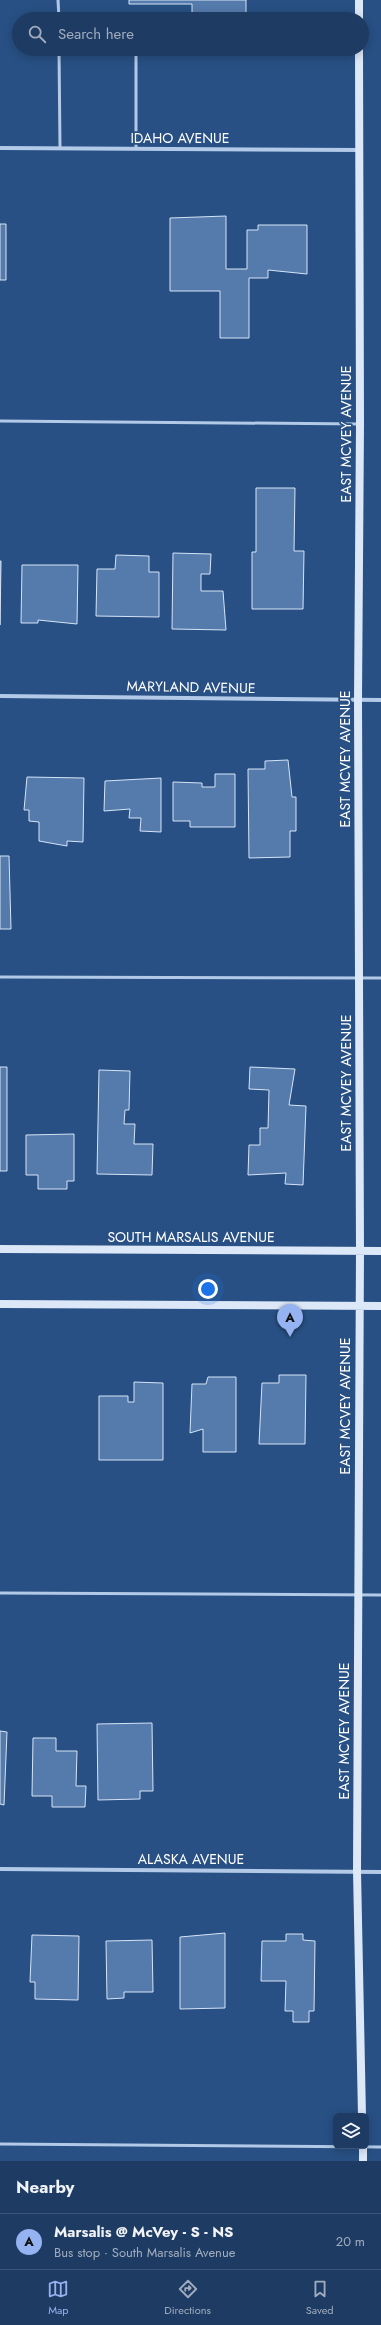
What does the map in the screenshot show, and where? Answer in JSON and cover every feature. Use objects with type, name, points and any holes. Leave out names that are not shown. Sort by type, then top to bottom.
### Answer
[{"type":"street","points":[[359,0],[359,12]]},
{"type":"street","name":"EAST MCVEY AVENUE","points":[[359,56],[360,424],[358,700],[360,1251],[357,1595],[357,1871],[362,2113]]},
{"type":"street","name":"IDAHO AVENUE","points":[[0,148],[360,150]]},
{"type":"street","name":"MARYLAND AVENUE","points":[[0,696],[381,700]]},
{"type":"street","name":"SOUTH MARSALIS AVENUE","points":[[0,1249],[381,1252]]},
{"type":"street","points":[[0,1304],[381,1306]]},
{"type":"street","name":"ALASKA AVENUE","points":[[0,1869],[381,1872]]},
{"type":"street","points":[[363,2149],[363,2161]]},
{"type":"lane","points":[[58,0],[59,12]]},
{"type":"lane","points":[[59,56],[60,148]]},
{"type":"lane","points":[[136,56],[136,148]]},
{"type":"lane","points":[[0,421],[360,424]]},
{"type":"lane","points":[[0,977],[381,978]]},
{"type":"lane","points":[[0,1593],[381,1595]]},
{"type":"lane","points":[[0,2144],[333,2147]]},
{"type":"lane","points":[[369,2147],[381,2148]]},
{"type":"building","points":[[129,0],[246,0],[246,12],[192,12],[192,4],[129,4]]},
{"type":"building","points":[[226,216],[226,269],[247,269],[247,230],[258,230],[258,225],[307,225],[307,274],[268,270],[268,278],[249,278],[249,338],[220,338],[220,291],[170,291],[170,218]]},
{"type":"building","points":[[0,224],[6,224],[6,280],[0,280]]},
{"type":"building","points":[[256,488],[295,488],[294,551],[304,551],[303,609],[252,609],[252,552],[256,552]]},
{"type":"building","points":[[173,553],[211,554],[210,574],[201,574],[201,591],[223,591],[226,630],[172,629]]},
{"type":"building","points":[[116,555],[149,556],[149,572],[159,572],[159,617],[96,616],[97,569],[115,569]]},
{"type":"building","points":[[0,561],[1,561],[0,625]]},
{"type":"building","points":[[22,565],[78,565],[77,624],[38,620],[38,623],[21,623]]},
{"type":"building","points":[[288,760],[292,797],[296,797],[296,831],[290,831],[290,857],[249,858],[248,769],[265,769],[265,761]]},
{"type":"building","points":[[215,774],[235,774],[235,827],[190,827],[190,821],[173,821],[173,782],[202,783],[202,787],[215,787]]},
{"type":"building","points":[[27,777],[84,778],[83,842],[67,841],[67,846],[39,841],[39,822],[29,821],[29,810],[24,810]]},
{"type":"building","points":[[161,778],[161,832],[140,831],[141,818],[129,818],[130,809],[104,811],[105,781]]},
{"type":"building","points":[[0,856],[9,856],[11,929],[0,929]]},
{"type":"building","points":[[0,1067],[7,1067],[7,1171],[0,1171]]},
{"type":"building","points":[[250,1067],[295,1069],[289,1105],[306,1106],[303,1185],[285,1184],[286,1173],[248,1175],[249,1145],[260,1145],[260,1128],[268,1128],[269,1090],[249,1089]]},
{"type":"building","points":[[99,1070],[130,1071],[129,1110],[125,1110],[124,1124],[135,1124],[134,1144],[153,1144],[152,1175],[97,1174]]},
{"type":"building","points":[[74,1134],[74,1181],[67,1181],[67,1189],[38,1189],[38,1175],[26,1175],[26,1135]]},
{"type":"building","points":[[279,1375],[306,1375],[305,1444],[259,1444],[262,1383],[279,1383]]},
{"type":"building","points":[[208,1377],[236,1377],[236,1452],[203,1452],[203,1429],[190,1433],[192,1384],[206,1384]]},
{"type":"building","points":[[134,1382],[163,1383],[163,1460],[99,1460],[99,1396],[128,1396],[128,1402],[134,1402]]},
{"type":"building","points":[[152,1723],[153,1791],[140,1791],[140,1799],[98,1800],[97,1724]]},
{"type":"building","points":[[0,1731],[7,1732],[4,1805],[0,1804]]},
{"type":"building","points":[[33,1738],[56,1738],[56,1751],[77,1751],[76,1786],[86,1786],[85,1807],[52,1807],[52,1796],[32,1796]]},
{"type":"building","points":[[225,1933],[225,2008],[180,2009],[180,1937]]},
{"type":"building","points":[[286,1934],[303,1934],[303,1940],[315,1941],[314,2011],[309,2011],[309,2022],[293,2022],[293,2011],[285,2011],[286,1981],[261,1981],[262,1941],[286,1941]]},
{"type":"building","points":[[32,1935],[79,1936],[78,2000],[35,1999],[35,1982],[30,1982]]},
{"type":"building","points":[[152,1940],[153,1992],[124,1992],[124,1998],[107,1999],[106,1941]]},
{"type":"place","name":"Marsalis @ McVey - S - NS","points":[[290,1337]]}]
